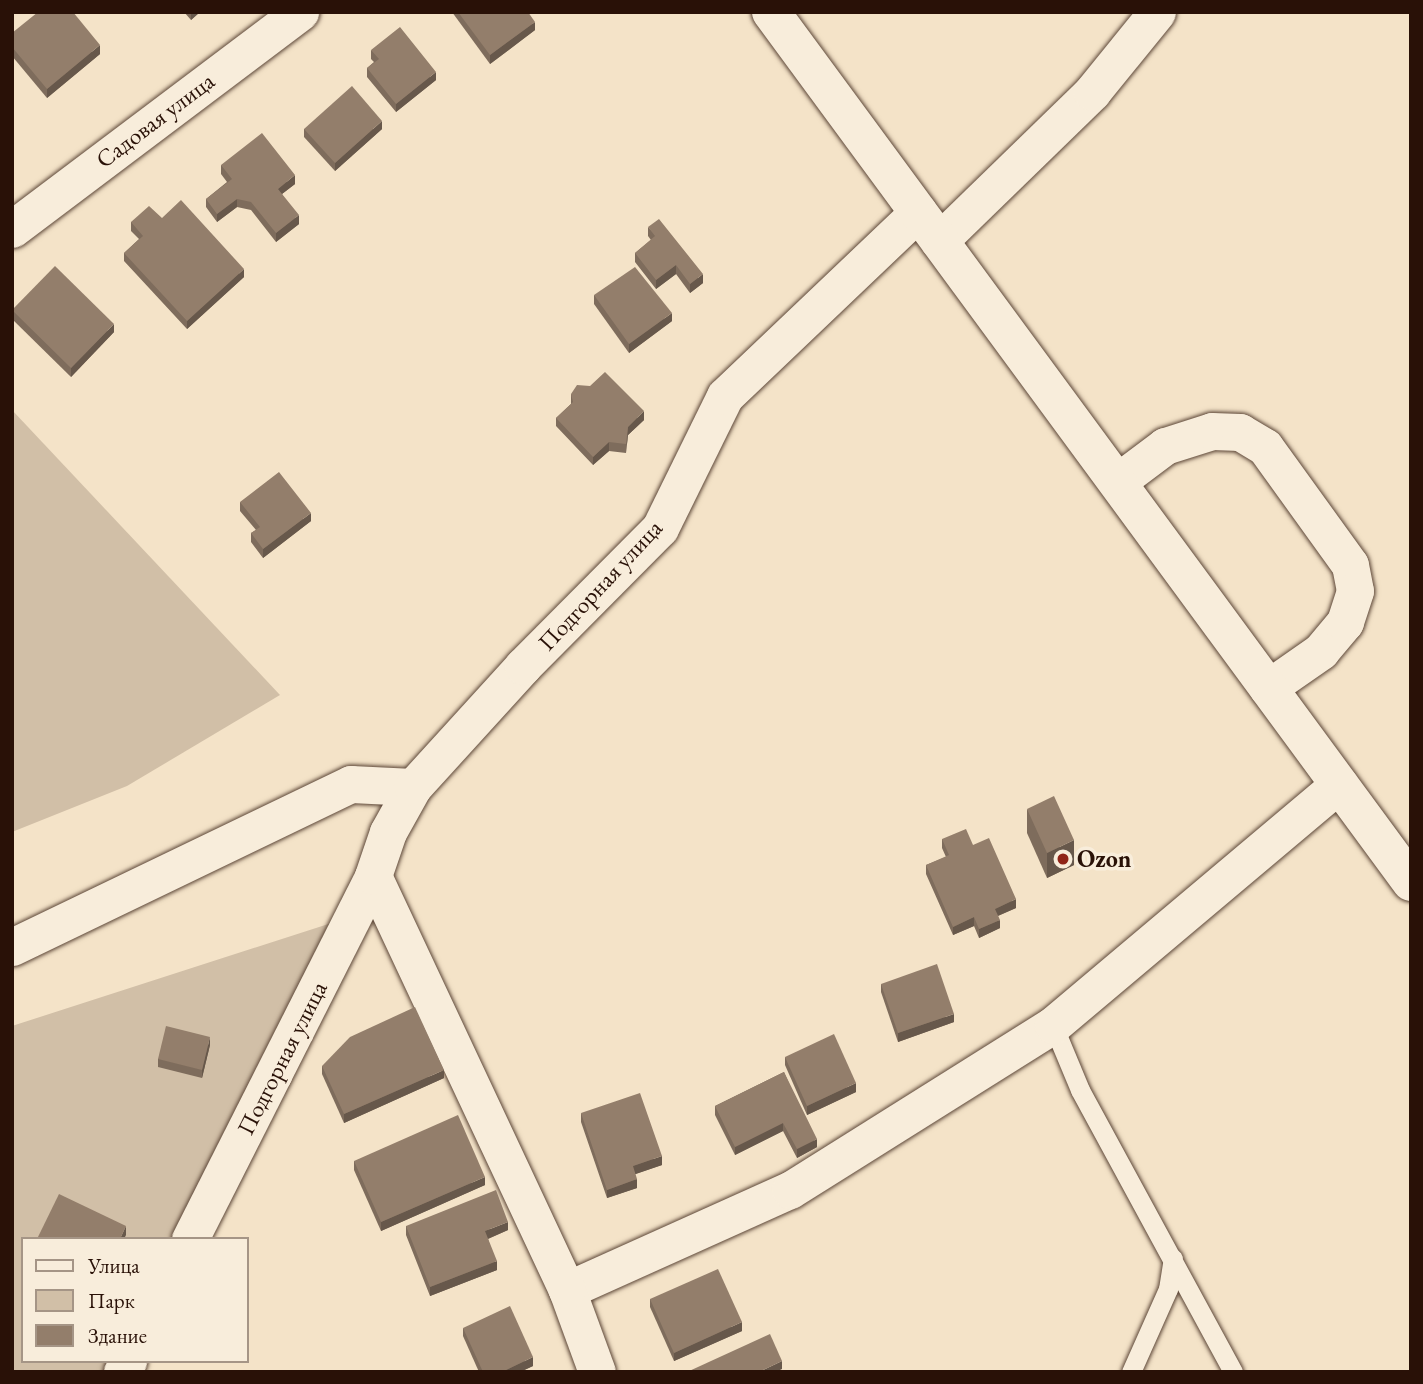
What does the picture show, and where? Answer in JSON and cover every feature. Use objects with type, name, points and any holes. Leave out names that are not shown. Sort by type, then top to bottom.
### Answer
[{"type":"street","name":"Садовая улица","points":[[12,229],[300,12]]},
{"type":"street","points":[[771,12],[1411,882]]},
{"type":"street","name":"Подгорная улица","points":[[191,1237],[373,876],[388,832],[414,787],[523,666],[660,528],[725,396],[1092,92],[1157,12]]},
{"type":"street","points":[[1116,482],[1166,446],[1212,432],[1240,432],[1265,447],[1350,565],[1355,591],[1345,622],[1321,651],[1268,688]]},
{"type":"street","points":[[12,947],[351,784],[414,787]]},
{"type":"street","points":[[567,1290],[790,1190],[1053,1026],[1339,784]]},
{"type":"street","points":[[373,876],[567,1290],[597,1372]]},
{"type":"lane","points":[[1053,1026],[1080,1090],[1233,1372]]},
{"type":"lane","points":[[1131,1372],[1168,1289],[1173,1258]]},
{"type":"green space","points":[[12,410],[280,695],[127,786],[12,832]]},
{"type":"green space","points":[[347,918],[188,1237],[21,1237],[21,1363],[125,1363],[121,1372],[12,1372],[12,1026]]},
{"type":"building","points":[[38,12],[73,12],[100,45],[47,89],[12,47],[12,33]]},
{"type":"building","points":[[458,12],[528,12],[535,22],[490,55]]},
{"type":"building","points":[[400,27],[436,72],[396,104],[367,68],[379,59],[371,50]]},
{"type":"building","points":[[352,86],[382,121],[335,163],[304,129]]},
{"type":"building","points":[[262,133],[295,175],[278,189],[299,215],[276,233],[251,202],[237,199],[217,214],[206,199],[232,179],[221,165]]},
{"type":"building","points":[[181,200],[244,269],[187,321],[124,253],[143,236],[131,222],[149,206],[162,218]]},
{"type":"building","points":[[659,219],[703,274],[690,284],[676,265],[656,280],[635,253],[655,236],[648,227]]},
{"type":"building","points":[[55,266],[114,324],[71,368],[12,310]]},
{"type":"building","points":[[635,267],[672,313],[629,344],[594,295]]},
{"type":"building","points":[[605,372],[644,411],[628,427],[626,444],[609,442],[593,457],[556,418],[573,402],[571,394],[577,385],[590,386]]},
{"type":"building","points":[[279,472],[311,513],[263,549],[251,533],[260,527],[240,502]]},
{"type":"building","points":[[1054,796],[1074,840],[1047,853],[1027,809]]},
{"type":"building","points":[[966,829],[973,845],[989,838],[1016,899],[995,909],[1000,920],[979,929],[974,917],[953,927],[926,865],[949,855],[942,839]]},
{"type":"building","points":[[937,964],[954,1014],[898,1033],[881,984]]},
{"type":"building","points":[[415,1007],[444,1070],[344,1114],[322,1066],[350,1037]]},
{"type":"building","points":[[166,1026],[210,1037],[202,1070],[158,1059]]},
{"type":"building","points":[[834,1034],[856,1083],[807,1106],[785,1057]]},
{"type":"building","points":[[784,1072],[817,1139],[797,1149],[783,1123],[735,1147],[715,1106]]},
{"type":"building","points":[[640,1093],[662,1156],[633,1166],[637,1179],[607,1190],[581,1113]]},
{"type":"building","points":[[458,1115],[485,1177],[381,1222],[354,1161]]},
{"type":"building","points":[[496,1190],[508,1222],[485,1231],[497,1261],[430,1287],[406,1226]]},
{"type":"building","points":[[59,1194],[126,1226],[121,1237],[38,1237]]},
{"type":"building","points":[[718,1269],[742,1322],[674,1353],[650,1299]]},
{"type":"building","points":[[510,1306],[533,1357],[502,1372],[483,1372],[463,1328]]},
{"type":"building","points":[[770,1334],[782,1361],[759,1372],[687,1372]]},
{"type":"place","name":"Ozon","points":[[1063,859]]}]
